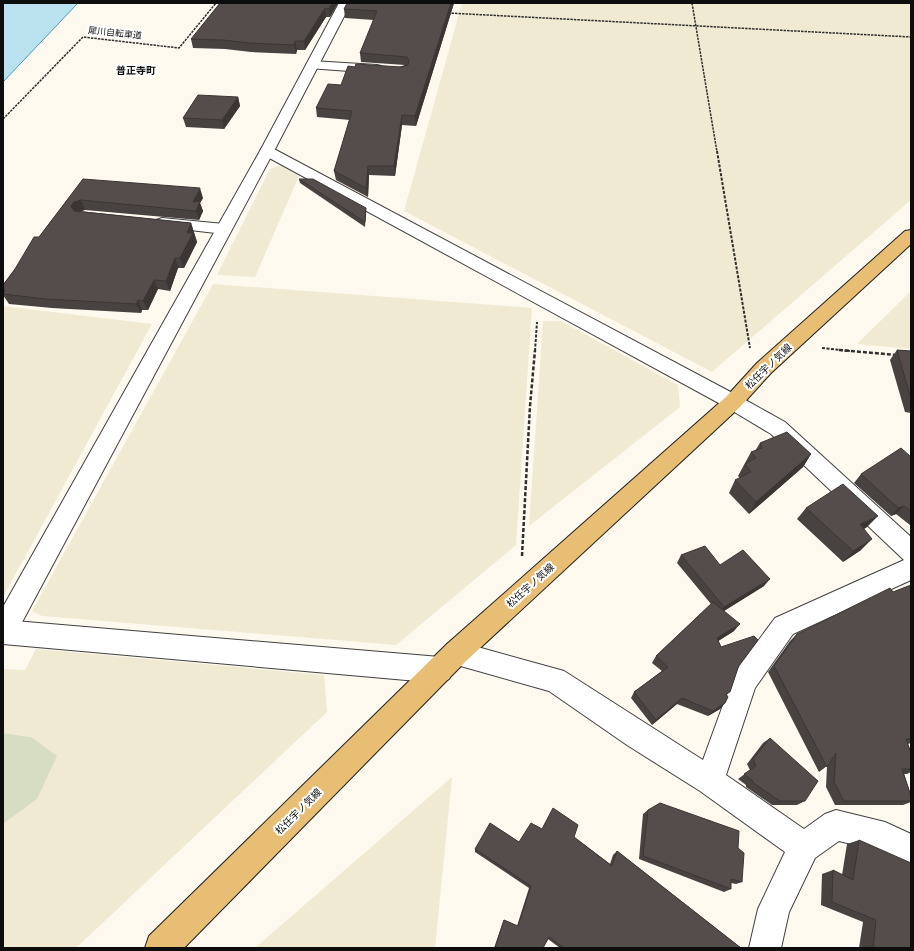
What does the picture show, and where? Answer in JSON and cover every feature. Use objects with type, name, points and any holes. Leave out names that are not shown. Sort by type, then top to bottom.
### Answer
[{"type":"main road","name":"松任宇ノ気線","points":[[162,948],[448,662],[733,402],[764,368],[911,236]]},
{"type":"street","points":[[345,3],[268,151],[3,632],[448,662],[555,680],[637,735],[710,781],[804,847]]},
{"type":"street","points":[[312,66],[387,70]]},
{"type":"street","points":[[268,151],[733,402],[778,428],[911,552]]},
{"type":"street","points":[[147,222],[224,229]]},
{"type":"street","points":[[710,781],[744,681],[784,626],[911,568]]},
{"type":"street","points":[[765,948],[774,909],[804,847],[836,825],[885,837],[911,851]]},
{"type":"path","name":"犀川自転車道","points":[[3,119],[83,37],[179,48],[216,3]]},
{"type":"path","points":[[692,3],[750,348],[764,368]]},
{"type":"path","points":[[444,13],[911,37]]},
{"type":"path","points":[[520,595],[529,414],[538,297]]},
{"type":"path","points":[[789,346],[898,355]]},
{"type":"shaded area","points":[[462,3],[911,3],[911,200],[712,372],[404,211]]},
{"type":"shaded area","points":[[281,165],[299,176],[255,277],[217,275],[270,169]]},
{"type":"shaded area","points":[[213,284],[532,308],[516,545],[396,645],[42,616],[32,611]]},
{"type":"shaded area","points":[[911,291],[911,349],[857,344]]},
{"type":"shaded area","points":[[3,306],[152,324],[3,597]]},
{"type":"shaded area","points":[[543,321],[561,321],[678,385],[680,407],[529,526]]},
{"type":"shaded area","points":[[36,649],[324,675],[327,712],[76,948],[3,948],[3,824],[37,799],[31,737],[3,733],[3,669],[25,670]]},
{"type":"shaded area","points":[[452,777],[435,948],[255,948]]},
{"type":"green space","points":[[3,733],[31,737],[57,756],[37,799],[3,824]]},
{"type":"water","points":[[3,3],[78,3],[3,82]]},
{"type":"building","points":[[220,3],[332,3],[329,9],[325,8],[304,41],[295,41],[294,45],[191,39]]},
{"type":"building","points":[[347,3],[451,3],[415,116],[402,115],[394,166],[368,166],[366,188],[334,171],[352,111],[316,108],[328,84],[341,85],[348,66],[355,67],[356,64],[401,67],[408,65],[409,61],[407,57],[360,53],[377,11],[344,9]]},
{"type":"building","points":[[198,95],[238,97],[222,120],[183,118]]},
{"type":"building","points":[[83,179],[200,188],[193,202],[200,201],[196,211],[81,200],[74,202],[71,206],[74,211],[191,223],[187,233],[193,233],[180,258],[175,258],[166,281],[154,280],[143,301],[138,300],[136,304],[46,299],[3,294],[5,290],[3,289],[3,285],[15,269],[34,237],[39,237]]},
{"type":"building","points":[[299,179],[313,179],[366,208],[365,222]]},
{"type":"building","points":[[897,350],[911,351],[911,399]]},
{"type":"building","points":[[787,432],[811,454],[756,502],[735,480],[751,472],[745,464],[756,458],[751,452],[762,448],[760,443]]},
{"type":"building","points":[[901,448],[911,457],[911,511],[904,506],[898,508],[861,474]]},
{"type":"building","points":[[843,484],[878,516],[860,524],[872,539],[853,551],[806,508]]},
{"type":"building","points":[[705,546],[720,565],[743,550],[770,579],[724,607],[681,555]]},
{"type":"building","points":[[911,585],[911,739],[906,739],[911,753],[911,769],[902,769],[911,796],[911,801],[844,801],[834,782],[836,753],[827,767],[774,666],[797,634],[890,588],[893,592]]},
{"type":"building","points":[[713,602],[740,624],[717,638],[721,647],[754,636],[758,640],[739,665],[730,692],[726,694],[728,697],[725,703],[713,711],[682,698],[656,720],[634,692],[668,667],[656,656]]},
{"type":"building","points":[[770,738],[818,781],[805,801],[780,801],[753,783],[753,781],[744,774],[756,766],[753,759]]},
{"type":"building","points":[[660,803],[739,831],[738,848],[744,853],[742,882],[731,879],[731,889],[643,856],[648,810]]},
{"type":"building","points":[[553,808],[578,825],[574,837],[612,866],[617,851],[741,948],[564,948],[549,937],[543,948],[495,948],[504,920],[518,926],[531,886],[475,849],[490,823],[519,842],[531,823],[542,829]]},
{"type":"building","points":[[859,840],[911,863],[911,948],[873,948],[876,920],[832,902],[833,870],[853,880]]},
{"type":"district","name":"普正寺町","points":[[136,70]]}]
